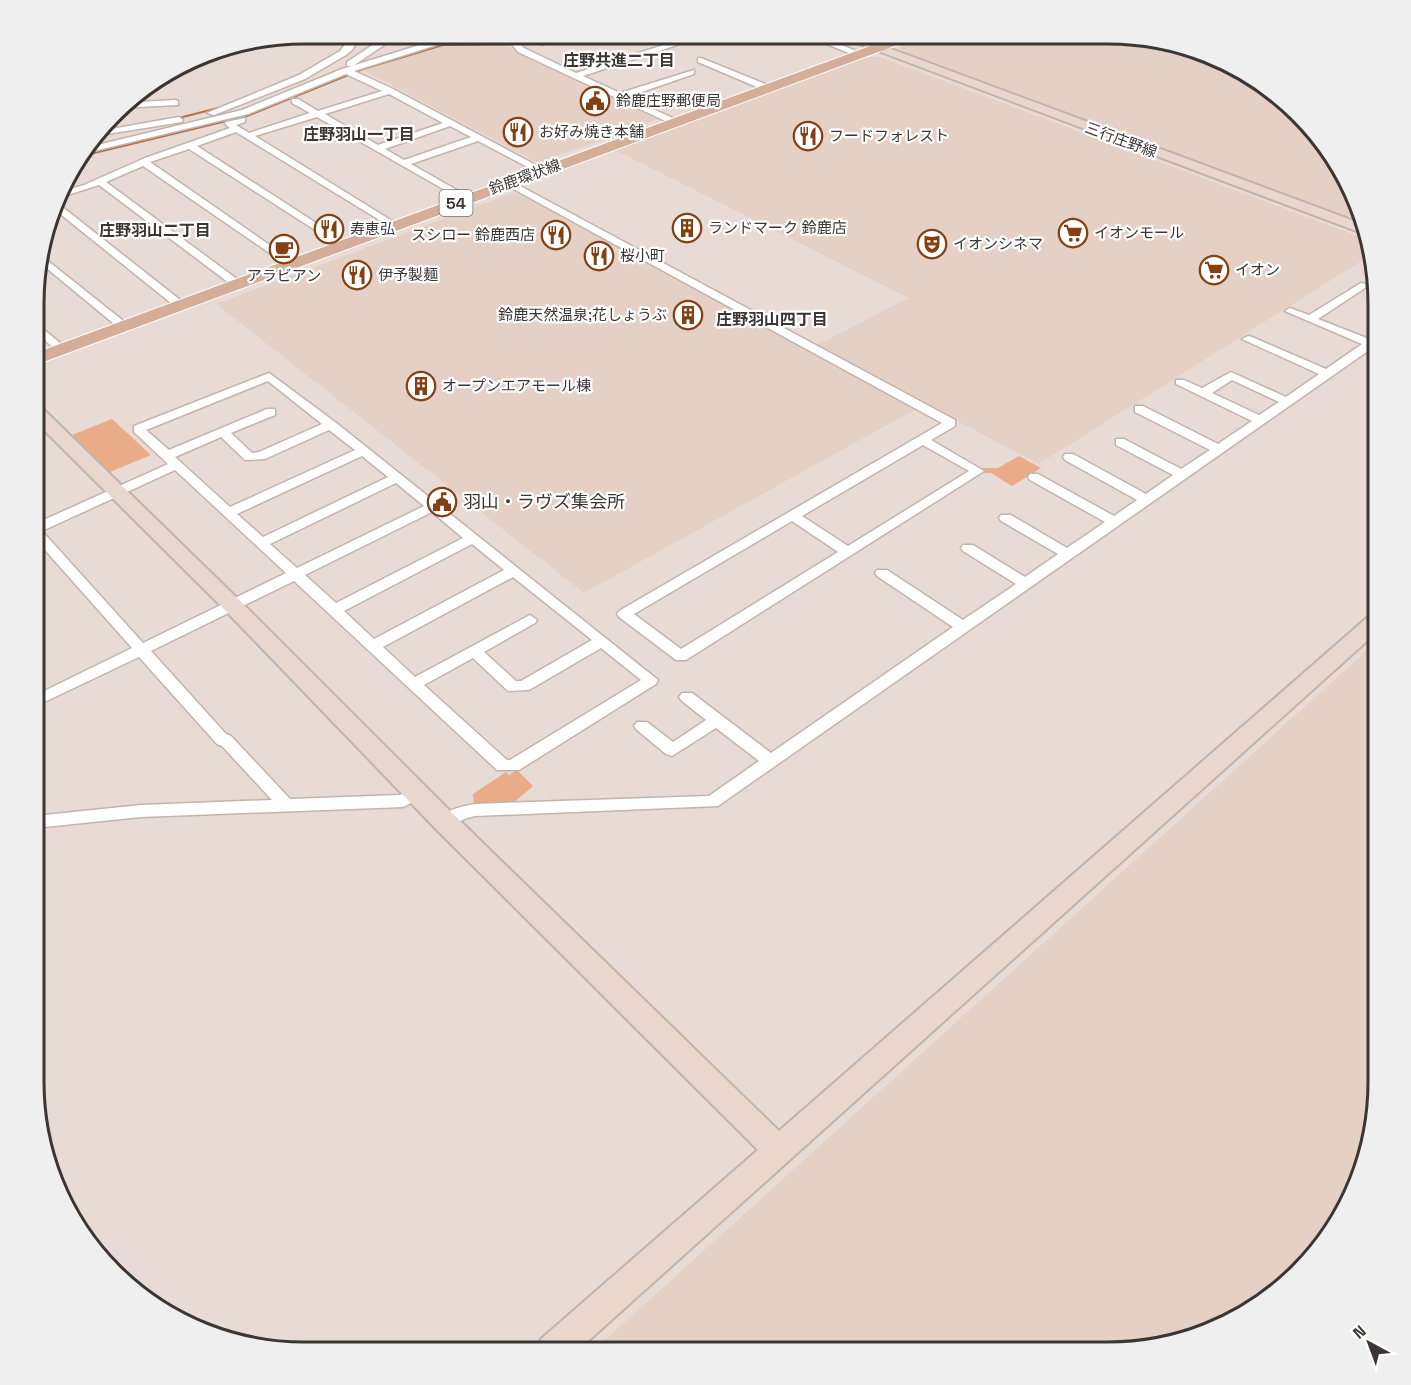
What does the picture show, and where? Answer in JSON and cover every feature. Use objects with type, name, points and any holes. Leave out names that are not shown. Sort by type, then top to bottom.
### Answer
[{"type":"main road","name":"鈴鹿環状線","points":[[44,356],[886,44]]},
{"type":"street","points":[[109,131],[141,123],[187,119],[216,111],[302,77],[349,48],[351,44]]},
{"type":"street","points":[[68,192],[100,182],[295,100],[349,70],[381,44]]},
{"type":"street","points":[[94,150],[245,112],[349,70],[432,44]]},
{"type":"street","points":[[512,44],[674,122]]},
{"type":"street","points":[[516,45],[521,44]]},
{"type":"street","points":[[611,46],[617,44]]},
{"type":"street","points":[[575,76],[675,44]]},
{"type":"street","points":[[833,44],[859,54]]},
{"type":"street","name":"三行庄野線","points":[[865,44],[1356,227]]},
{"type":"street","points":[[701,60],[767,88]]},
{"type":"street","points":[[325,64],[349,70],[542,171]]},
{"type":"street","points":[[620,96],[691,72]]},
{"type":"street","points":[[247,136],[390,91]]},
{"type":"street","points":[[295,100],[466,199]]},
{"type":"street","points":[[135,105],[176,103]]},
{"type":"street","points":[[134,140],[141,123]]},
{"type":"street","points":[[378,148],[451,123]]},
{"type":"street","points":[[93,150],[232,127],[394,226]]},
{"type":"street","points":[[404,163],[478,138]]},
{"type":"street","points":[[190,145],[343,245]]},
{"type":"street","points":[[144,162],[290,264]]},
{"type":"street","points":[[100,182],[237,284]]},
{"type":"street","points":[[510,183],[951,423],[624,614],[681,656],[978,471],[923,440]]},
{"type":"street","points":[[61,210],[180,305]]},
{"type":"street","points":[[47,263],[123,326]]},
{"type":"street","points":[[1310,319],[1361,286]]},
{"type":"street","points":[[1290,311],[1368,340]]},
{"type":"street","points":[[44,333],[61,349]]},
{"type":"street","points":[[1248,339],[1328,374]]},
{"type":"street","points":[[445,822],[463,812],[475,810],[712,802],[1114,521],[1368,348]]},
{"type":"street","points":[[1203,393],[1231,375],[1288,402]]},
{"type":"street","points":[[269,376],[331,426],[473,538],[651,680],[513,766],[503,766],[138,429],[269,376]]},
{"type":"street","points":[[1180,382],[1260,420]]},
{"type":"street","points":[[1139,409],[1218,449]]},
{"type":"street","points":[[44,525],[116,493],[222,432],[271,412]]},
{"type":"street","points":[[44,420],[233,606],[445,822],[779,1151]]},
{"type":"street","points":[[222,432],[249,457],[261,456],[331,426]]},
{"type":"street","points":[[1120,442],[1182,474]]},
{"type":"street","points":[[228,513],[363,451]]},
{"type":"street","points":[[1069,457],[1146,499]]},
{"type":"street","points":[[1034,477],[1114,521]]},
{"type":"street","points":[[261,543],[397,478]]},
{"type":"street","points":[[44,697],[433,507]]},
{"type":"street","points":[[793,516],[848,552]]},
{"type":"street","points":[[1006,518],[1067,554]]},
{"type":"street","points":[[334,610],[473,538]]},
{"type":"street","points":[[44,540],[222,740],[226,740],[287,807]]},
{"type":"street","points":[[968,548],[1026,584]]},
{"type":"street","points":[[372,646],[513,571]]},
{"type":"street","points":[[882,573],[964,627]]},
{"type":"street","points":[[414,684],[530,620]]},
{"type":"street","points":[[564,1342],[1368,629]]},
{"type":"street","points":[[474,651],[513,687],[524,686],[602,641]]},
{"type":"street","points":[[687,697],[771,762]]},
{"type":"street","points":[[642,726],[672,750],[717,720]]},
{"type":"street","points":[[44,821],[141,811],[403,801],[417,793]]},
{"type":"shaded area","points":[[906,44],[1125,44],[1159,48],[1207,63],[1238,78],[1266,97],[1303,132],[1333,173],[1354,221],[902,52],[901,46]]},
{"type":"shaded area","points":[[443,46],[506,46],[662,118],[538,163],[363,70]]},
{"type":"shaded area","points":[[863,57],[880,57],[1359,237],[1364,259],[1039,464],[925,404],[584,593],[216,304],[513,193],[546,206],[809,349],[909,298],[613,149]]},
{"type":"shaded area","points":[[112,419],[151,455],[110,472],[72,435]]},
{"type":"shaded area","points":[[1019,456],[1041,468],[1012,486],[991,473],[982,473],[981,468],[998,468]]},
{"type":"shaded area","points":[[1368,649],[1368,1082],[1363,1133],[1348,1181],[1333,1212],[1314,1240],[1279,1277],[1238,1307],[1207,1322],[1159,1337],[1125,1341],[603,1342]]},
{"type":"shaded area","points":[[517,770],[533,786],[511,805],[474,806],[473,794],[506,772],[509,775]]},
{"type":"waterway","points":[[91,154],[247,116],[363,69],[443,45],[533,44]]},
{"type":"waterway","points":[[175,119],[222,107]]},
{"type":"place","name":"鈴鹿庄野郵便局","points":[[595,101]]},
{"type":"place","name":"お好み焼き本舗","points":[[518,132]]},
{"type":"place","name":"フードフォレスト","points":[[808,136]]},
{"type":"place","name":"ランドマーク 鈴鹿店","points":[[687,228]]},
{"type":"place","name":"寿恵弘","points":[[329,229]]},
{"type":"place","name":"イオンモール","points":[[1073,233]]},
{"type":"place","name":"スシロー 鈴鹿西店","points":[[556,235]]},
{"type":"place","name":"イオンシネマ","points":[[932,244]]},
{"type":"place","name":"アラビアン","points":[[284,249]]},
{"type":"place","name":"桜小町","points":[[599,256]]},
{"type":"place","name":"イオン","points":[[1214,270]]},
{"type":"place","name":"伊予製麺","points":[[357,275]]},
{"type":"place","name":"鈴鹿天然温泉;花しょうぶ","points":[[688,315]]},
{"type":"place","name":"オープンエアモール棟","points":[[421,386]]},
{"type":"place","name":"羽山・ラヴズ集会所","points":[[442,502]]},
{"type":"district","name":"庄野共進二丁目","points":[[619,60]]},
{"type":"district","name":"庄野羽山一丁目","points":[[359,134]]},
{"type":"district","name":"庄野羽山二丁目","points":[[155,230]]},
{"type":"district","name":"庄野羽山四丁目","points":[[772,319]]}]
